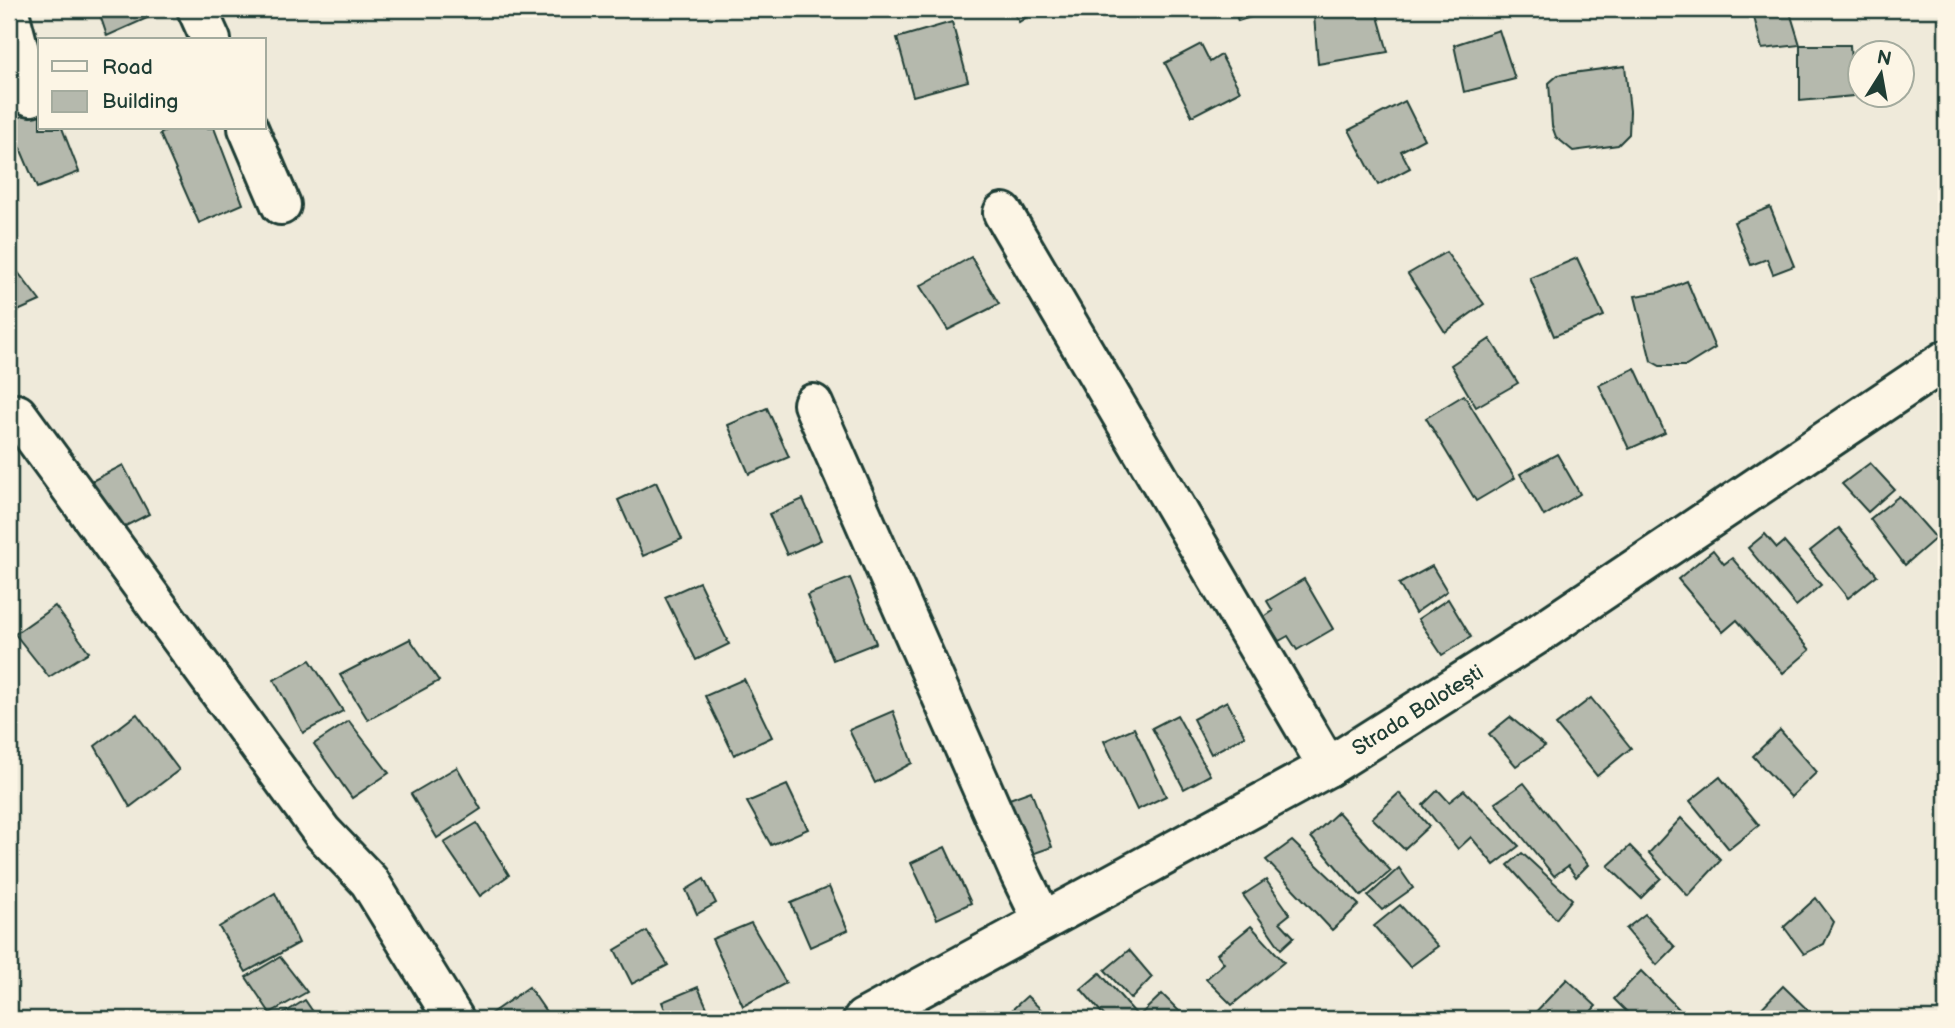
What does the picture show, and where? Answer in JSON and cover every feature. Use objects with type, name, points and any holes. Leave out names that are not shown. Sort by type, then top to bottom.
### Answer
[{"type":"street","points":[[197,9],[210,38]]},
{"type":"street","points":[[9,12],[31,96]]},
{"type":"street","points":[[249,130],[281,205]]},
{"type":"street","points":[[1003,213],[1328,766]]},
{"type":"street","name":"Strada Balotești","points":[[863,1019],[1328,766],[1541,632],[1946,360]]},
{"type":"street","points":[[813,404],[1043,921]]},
{"type":"street","points":[[17,414],[321,832],[369,881],[454,1019]]},
{"type":"building","points":[[98,9],[152,9],[154,15],[107,36]]},
{"type":"building","points":[[1011,9],[1039,9],[1019,22]]},
{"type":"building","points":[[1234,9],[1277,9],[1238,21]]},
{"type":"building","points":[[1376,9],[1388,52],[1318,64],[1314,16]]},
{"type":"building","points":[[1752,9],[1789,9],[1800,45],[1762,49]]},
{"type":"building","points":[[952,22],[968,81],[913,96],[897,38]]},
{"type":"building","points":[[1499,30],[1515,79],[1464,92],[1454,45]]},
{"type":"building","points":[[1201,44],[1210,62],[1221,55],[1240,91],[1192,116],[1165,63]]},
{"type":"building","points":[[1800,45],[1846,45],[1846,97],[1800,101]]},
{"type":"building","points":[[1625,66],[1630,111],[1629,134],[1618,145],[1573,151],[1556,137],[1552,126],[1549,83],[1558,75]]},
{"type":"building","points":[[1405,101],[1424,139],[1401,151],[1410,168],[1378,185],[1349,130]]},
{"type":"building","points":[[38,109],[38,130],[63,130],[79,172],[37,188],[9,122]]},
{"type":"building","points":[[168,130],[215,130],[243,204],[199,223],[160,134]]},
{"type":"building","points":[[1770,207],[1794,266],[1773,274],[1767,259],[1751,265],[1734,222]]},
{"type":"building","points":[[1446,252],[1484,304],[1445,332],[1408,274]]},
{"type":"building","points":[[971,257],[999,304],[948,330],[920,286]]},
{"type":"building","points":[[1577,258],[1604,316],[1554,336],[1530,278]]},
{"type":"building","points":[[17,271],[40,301],[9,315],[9,275]]},
{"type":"building","points":[[1687,281],[1715,348],[1686,366],[1660,366],[1651,361],[1635,296],[1660,292]]},
{"type":"building","points":[[1490,339],[1518,383],[1476,407],[1451,365]]},
{"type":"building","points":[[1635,368],[1665,433],[1629,449],[1599,385]]},
{"type":"building","points":[[1464,395],[1515,478],[1476,501],[1426,418]]},
{"type":"building","points":[[767,408],[789,457],[749,474],[728,425]]},
{"type":"building","points":[[1557,454],[1580,494],[1544,516],[1520,474]]},
{"type":"building","points":[[1870,463],[1894,489],[1868,512],[1842,484]]},
{"type":"building","points":[[123,465],[149,514],[112,533],[86,484]]},
{"type":"building","points":[[656,482],[682,539],[643,556],[618,500]]},
{"type":"building","points":[[1899,496],[1936,538],[1905,565],[1870,519]]},
{"type":"building","points":[[803,499],[821,540],[787,555],[769,514]]},
{"type":"building","points":[[1839,528],[1877,575],[1848,598],[1810,551]]},
{"type":"building","points":[[1765,534],[1777,548],[1784,542],[1821,585],[1796,606],[1748,548]]},
{"type":"building","points":[[1713,550],[1724,564],[1732,558],[1810,650],[1783,673],[1737,620],[1723,632],[1678,579]]},
{"type":"building","points":[[1432,566],[1447,591],[1415,613],[1399,584]]},
{"type":"building","points":[[850,578],[876,643],[833,660],[807,595]]},
{"type":"building","points":[[1304,579],[1333,629],[1297,650],[1288,636],[1279,641],[1264,617],[1273,611],[1267,601]]},
{"type":"building","points":[[699,582],[729,644],[696,660],[665,597]]},
{"type":"building","points":[[1448,599],[1471,637],[1442,655],[1418,619]]},
{"type":"building","points":[[55,606],[89,652],[49,677],[15,634]]},
{"type":"building","points":[[410,639],[439,681],[368,720],[340,675]]},
{"type":"building","points":[[310,660],[343,711],[303,733],[274,680]]},
{"type":"building","points":[[744,679],[772,737],[734,755],[705,696]]},
{"type":"building","points":[[1591,698],[1631,748],[1597,776],[1556,725]]},
{"type":"building","points":[[1227,701],[1245,736],[1211,754],[1193,719]]},
{"type":"building","points":[[893,711],[912,763],[875,783],[849,730]]},
{"type":"building","points":[[137,714],[179,770],[130,807],[95,746]]},
{"type":"building","points":[[1177,715],[1210,775],[1184,789],[1152,728]]},
{"type":"building","points":[[1510,717],[1545,746],[1516,766],[1489,734]]},
{"type":"building","points":[[349,721],[389,773],[352,798],[314,744]]},
{"type":"building","points":[[1134,728],[1166,796],[1137,810],[1104,741]]},
{"type":"building","points":[[1780,730],[1817,772],[1791,797],[1753,756]]},
{"type":"building","points":[[457,767],[481,809],[437,838],[411,794]]},
{"type":"building","points":[[1720,777],[1759,825],[1729,849],[1690,801]]},
{"type":"building","points":[[1524,783],[1588,865],[1576,877],[1568,866],[1554,876],[1495,803]]},
{"type":"building","points":[[787,785],[808,829],[771,845],[747,802]]},
{"type":"building","points":[[1438,790],[1449,802],[1464,790],[1519,846],[1494,865],[1471,837],[1458,849],[1423,805]]},
{"type":"building","points":[[1031,791],[1052,847],[1021,858],[1001,802]]},
{"type":"building","points":[[1399,793],[1429,826],[1404,849],[1372,818]]},
{"type":"building","points":[[1338,812],[1391,871],[1361,896],[1311,837]]},
{"type":"building","points":[[1681,818],[1721,860],[1688,896],[1649,853]]},
{"type":"building","points":[[477,823],[509,875],[480,896],[444,843]]},
{"type":"building","points":[[1292,841],[1359,905],[1332,930],[1266,860]]},
{"type":"building","points":[[1630,846],[1661,878],[1641,898],[1608,866]]},
{"type":"building","points":[[945,847],[971,903],[937,919],[911,863]]},
{"type":"building","points":[[1522,853],[1572,899],[1556,919],[1508,865]]},
{"type":"building","points":[[1399,868],[1413,888],[1382,910],[1368,896]]},
{"type":"building","points":[[704,879],[716,903],[697,914],[686,890]]},
{"type":"building","points":[[1266,880],[1290,914],[1280,922],[1294,937],[1281,949],[1243,895]]},
{"type":"building","points":[[829,887],[848,930],[810,947],[791,903]]},
{"type":"building","points":[[275,893],[299,943],[246,972],[219,927]]},
{"type":"building","points":[[1816,898],[1834,922],[1824,944],[1804,954],[1784,927]]},
{"type":"building","points":[[1400,905],[1438,946],[1410,967],[1374,926]]},
{"type":"building","points":[[1645,914],[1675,947],[1657,965],[1626,929]]},
{"type":"building","points":[[751,923],[786,983],[743,1006],[712,939]]},
{"type":"building","points":[[1251,926],[1284,962],[1232,1005],[1206,979],[1224,963],[1217,954]]},
{"type":"building","points":[[647,931],[668,965],[632,984],[615,950]]},
{"type":"building","points":[[1129,950],[1152,977],[1131,999],[1105,970]]},
{"type":"building","points":[[280,957],[307,992],[270,1013],[246,977]]},
{"type":"building","points":[[1641,971],[1689,1019],[1634,1019],[1614,999]]},
{"type":"building","points":[[1100,973],[1136,1014],[1130,1019],[1107,1019],[1081,989]]},
{"type":"building","points":[[1567,979],[1596,1006],[1584,1019],[1529,1019]]},
{"type":"building","points":[[1783,986],[1817,1019],[1751,1019]]},
{"type":"building","points":[[529,987],[551,1019],[483,1019]]},
{"type":"building","points":[[698,987],[712,1019],[669,1019],[662,1002]]},
{"type":"building","points":[[1162,994],[1187,1019],[1146,1019],[1141,1014]]},
{"type":"building","points":[[1027,996],[1051,1019],[1002,1019]]},
{"type":"building","points":[[305,1000],[318,1019],[275,1019]]}]
